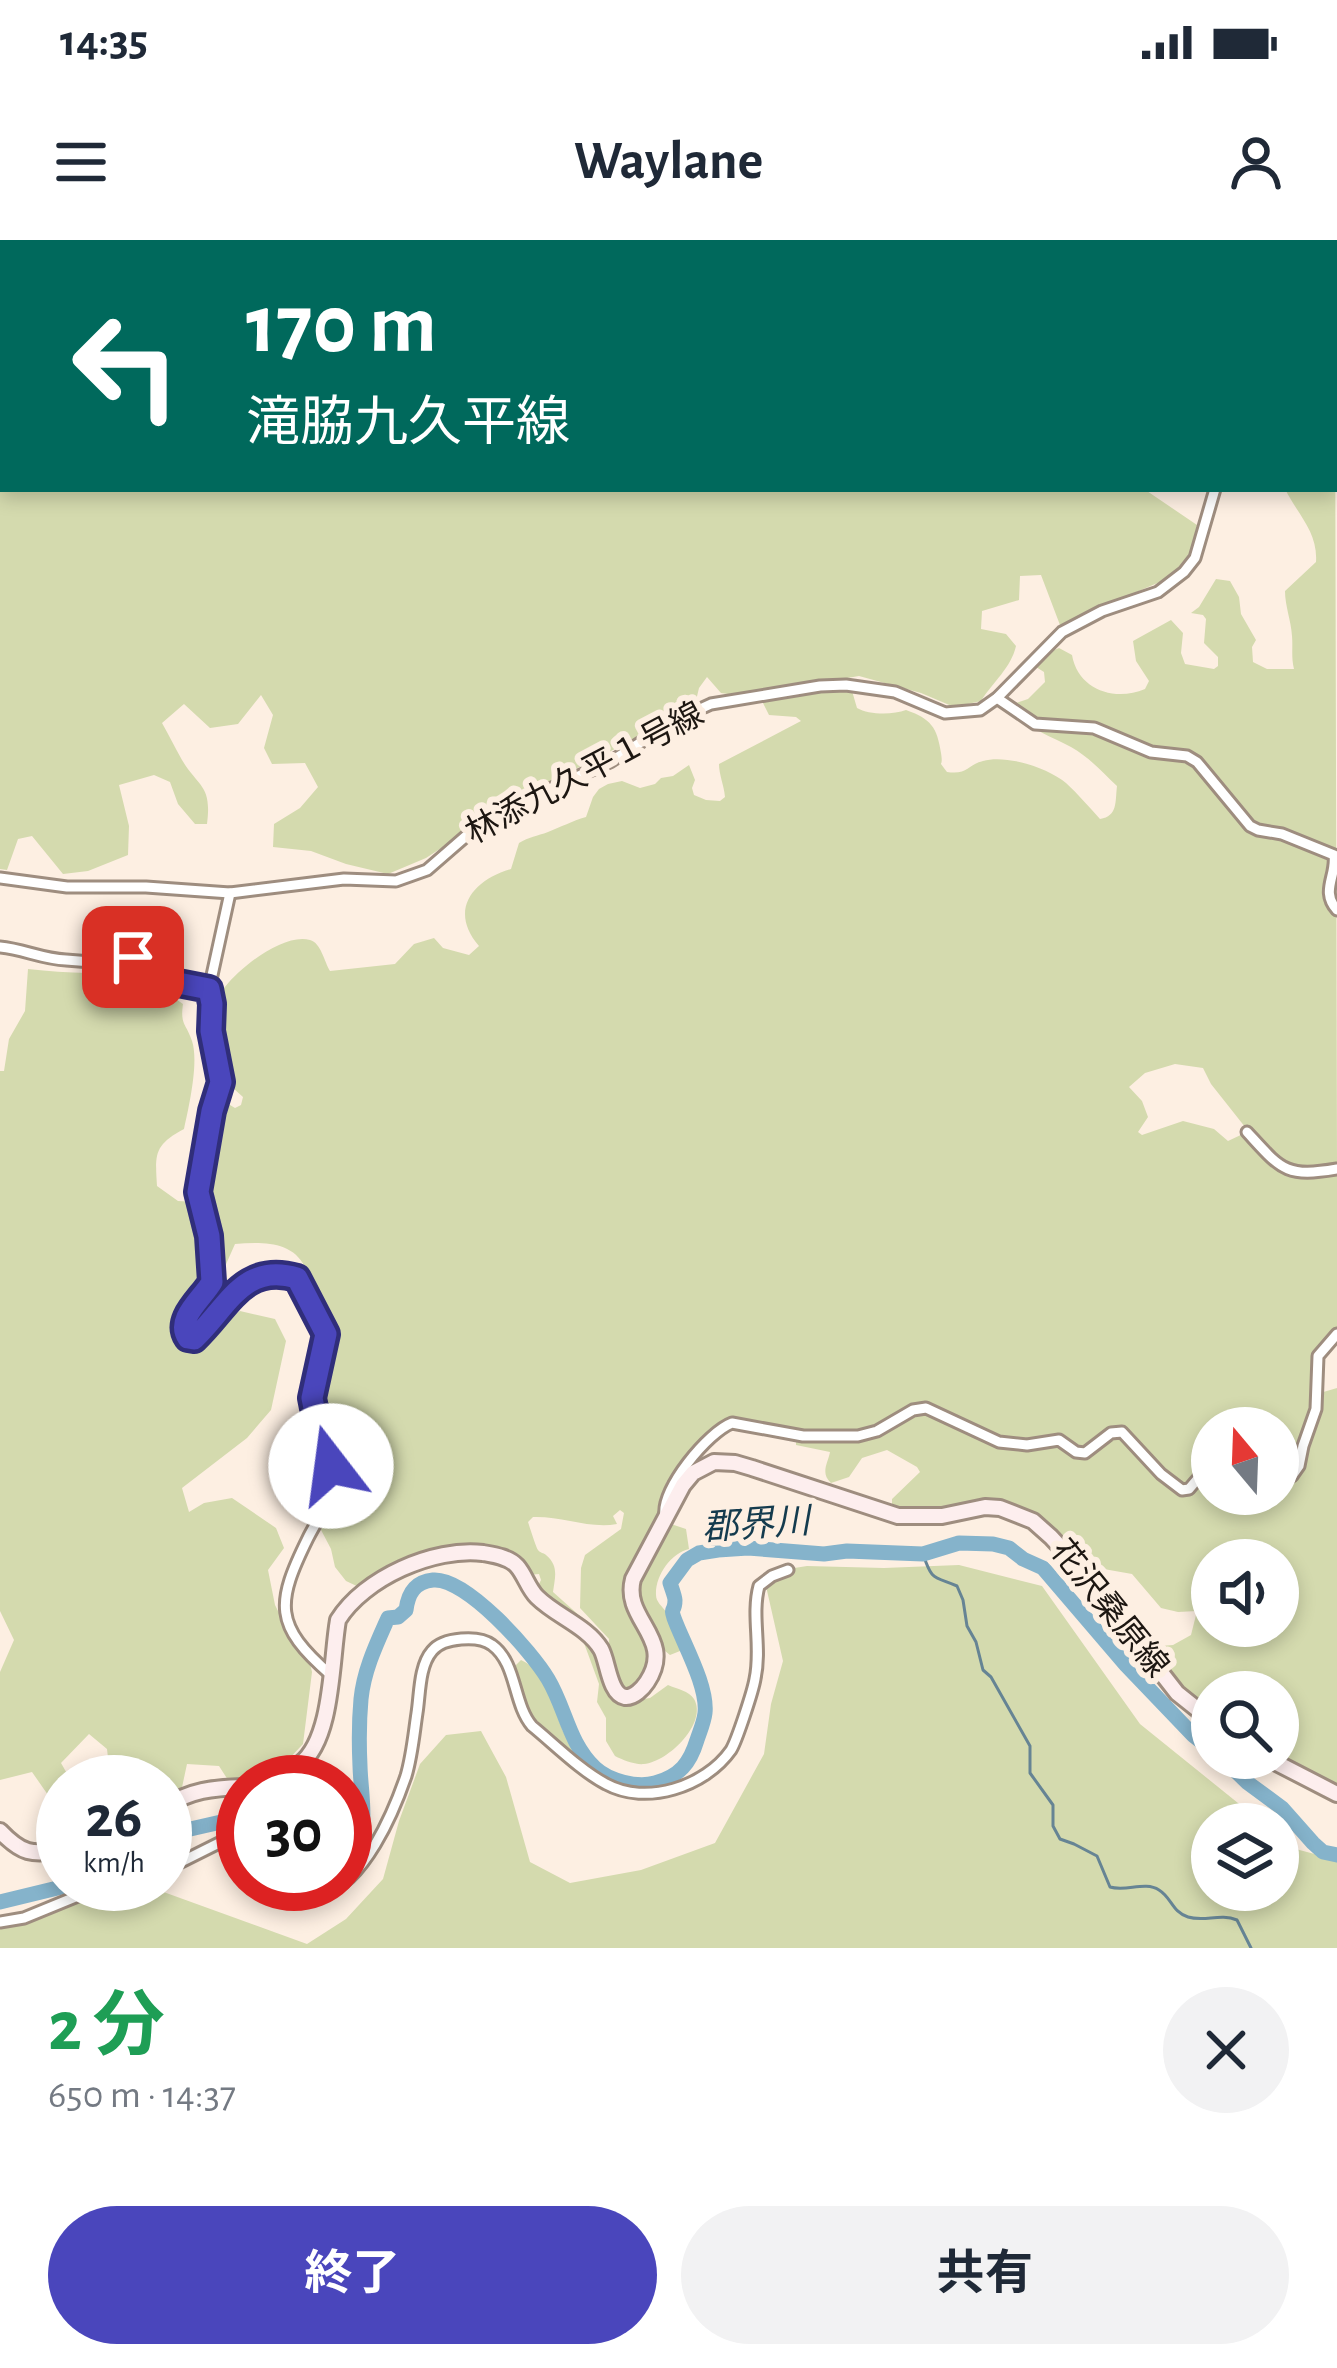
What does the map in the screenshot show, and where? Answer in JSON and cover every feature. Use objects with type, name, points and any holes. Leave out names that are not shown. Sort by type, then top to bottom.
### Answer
[{"type":"main road","name":"花沢桑原線","points":[[309,1755],[324,1723],[338,1620],[357,1596],[418,1562],[448,1553],[493,1555],[518,1566],[532,1593],[591,1636],[602,1651],[615,1689],[626,1697],[634,1695],[650,1677],[657,1651],[633,1606],[630,1590],[637,1570],[693,1473],[723,1461],[898,1516],[942,1516],[985,1507],[1033,1521],[1078,1566],[1191,1704]]},
{"type":"main road","points":[[1299,1774],[1337,1794]]},
{"type":"main road","points":[[0,1831],[18,1850],[36,1852]]},
{"type":"street","points":[[1214,492],[1196,558],[1184,572],[1158,592],[1091,616],[1062,632],[997,698],[1044,726],[1094,728],[1151,752],[1187,756],[1197,762],[1250,826],[1282,833],[1334,855],[1328,894],[1337,910]]},
{"type":"street","name":"林添九久平１号線","points":[[0,878],[67,887],[230,893],[344,879],[396,881],[427,870],[473,830],[518,803],[610,762],[674,721],[711,704],[846,685],[895,692],[924,706],[958,714],[980,710],[997,698]]},
{"type":"street","points":[[230,893],[209,989],[221,1082],[198,1192],[209,1236],[212,1282],[182,1326],[188,1338],[194,1339],[254,1277],[278,1275],[301,1283],[326,1334],[312,1398],[332,1449],[326,1501],[289,1577],[284,1611],[300,1646],[331,1675]]},
{"type":"street","points":[[0,947],[66,960],[106,963],[142,958],[168,981],[209,989]]},
{"type":"street","points":[[1247,1132],[1271,1159],[1290,1171],[1304,1174],[1337,1168]]},
{"type":"street","points":[[1299,1466],[1316,1409],[1318,1356],[1337,1334]]},
{"type":"street","points":[[665,1515],[670,1489],[716,1432],[732,1423],[803,1436],[858,1436],[926,1408],[999,1442],[1027,1445],[1059,1440],[1080,1453],[1090,1451],[1111,1433],[1122,1432],[1161,1474],[1182,1490],[1191,1487]]},
{"type":"street","points":[[372,1846],[407,1772],[430,1652],[446,1642],[478,1640],[495,1647],[532,1726],[604,1784],[648,1793],[698,1780],[729,1753],[753,1688],[759,1586],[788,1570]]},
{"type":"street","points":[[0,1922],[43,1911]]},
{"type":"green space","points":[[0,492],[1148,492],[1197,525],[1190,554],[1169,578],[1060,625],[1041,575],[1020,576],[1019,600],[982,611],[981,629],[1006,634],[1016,646],[981,701],[954,707],[859,676],[742,696],[721,693],[707,677],[694,709],[518,798],[426,858],[388,874],[311,851],[273,847],[274,824],[300,808],[318,787],[305,763],[272,764],[264,748],[273,715],[261,695],[238,724],[210,728],[184,704],[162,723],[206,794],[207,824],[195,824],[178,804],[170,782],[154,775],[119,785],[129,826],[128,855],[88,871],[63,874],[32,836],[18,839],[7,870],[0,869]]},
{"type":"green space","points":[[1287,492],[1335,492],[1337,1167],[1291,1170],[1249,1132],[1203,1068],[1175,1064],[1145,1073],[1129,1087],[1148,1117],[1138,1132],[1142,1135],[1183,1121],[1214,1129],[1228,1141],[1245,1133],[1284,1171],[1337,1170],[1337,1331],[1321,1346],[1309,1430],[1299,1459],[1299,1407],[1191,1407],[1191,1483],[1186,1488],[1177,1485],[1125,1430],[1081,1451],[1062,1439],[1000,1440],[933,1407],[856,1434],[784,1431],[734,1420],[666,1482],[660,1517],[629,1578],[650,1652],[642,1679],[630,1689],[616,1682],[609,1639],[580,1608],[585,1555],[621,1529],[624,1513],[620,1510],[613,1516],[617,1524],[544,1517],[528,1522],[538,1550],[554,1568],[553,1592],[601,1635],[604,1647],[535,1592],[539,1574],[528,1575],[462,1548],[361,1588],[346,1581],[335,1567],[320,1528],[334,1465],[338,1464],[340,1479],[351,1479],[367,1468],[373,1448],[371,1439],[319,1413],[315,1401],[328,1347],[298,1273],[305,1267],[284,1248],[235,1244],[223,1271],[233,1292],[213,1316],[199,1319],[196,1311],[211,1290],[217,1264],[202,1184],[206,1152],[220,1099],[235,1108],[243,1097],[224,1080],[211,1026],[214,1006],[228,983],[269,950],[298,939],[317,945],[330,971],[395,964],[414,944],[434,938],[443,948],[469,955],[479,946],[466,920],[469,898],[486,881],[511,869],[519,843],[586,817],[593,797],[608,784],[622,781],[640,788],[689,765],[694,795],[720,801],[725,797],[719,764],[801,721],[769,715],[761,699],[846,688],[852,691],[857,708],[881,714],[906,710],[927,721],[947,772],[992,759],[1026,764],[1058,777],[1100,819],[1106,817],[1115,807],[1117,786],[1078,751],[1010,711],[1045,682],[1036,662],[1059,648],[1072,655],[1090,685],[1110,693],[1133,693],[1145,689],[1149,681],[1136,661],[1133,641],[1171,620],[1183,633],[1185,664],[1214,669],[1218,657],[1204,643],[1206,619],[1191,613],[1216,579],[1230,581],[1239,597],[1241,614],[1256,640],[1253,662],[1267,669],[1294,669],[1285,591],[1316,562],[1316,551]]},
{"type":"green space","points":[[142,967],[183,1004],[183,1020],[194,1050],[184,1129],[162,1146],[156,1166],[157,1186],[178,1201],[196,1202],[209,1250],[208,1280],[184,1315],[182,1339],[193,1342],[240,1311],[275,1319],[286,1341],[271,1410],[247,1438],[182,1488],[189,1512],[204,1503],[232,1498],[276,1528],[284,1548],[268,1570],[275,1605],[286,1627],[305,1642],[312,1672],[303,1744],[293,1755],[216,1755],[216,1766],[192,1764],[192,1755],[108,1755],[89,1734],[69,1755],[36,1755],[36,1778],[32,1772],[0,1780],[0,1672],[14,1640],[0,1611],[0,1071],[4,1071],[9,1039],[25,1011],[28,969]]},
{"type":"green space","points":[[1337,1388],[1337,1789],[1299,1769],[1299,1671],[1191,1671],[1191,1699],[1147,1647],[1173,1645],[1191,1635],[1191,1647],[1299,1647],[1299,1539],[1191,1539],[1191,1611],[1178,1612],[1161,1608],[1132,1574],[1081,1565],[1060,1541],[978,1502],[901,1513],[892,1508],[892,1499],[920,1472],[887,1450],[862,1458],[849,1477],[831,1483],[825,1472],[830,1452],[796,1445],[796,1441],[857,1438],[922,1410],[998,1444],[1058,1441],[1076,1453],[1121,1433],[1181,1491],[1191,1483],[1191,1515],[1299,1515],[1299,1461],[1320,1393]]},
{"type":"green space","points":[[665,1522],[686,1529],[689,1549],[670,1560],[656,1588],[657,1600],[685,1649],[670,1655],[659,1646],[638,1609],[634,1590]]},
{"type":"green space","points":[[959,1565],[1042,1586],[1140,1724],[1191,1765],[1191,1779],[1208,1779],[1238,1803],[1191,1803],[1191,1911],[1299,1911],[1299,1850],[1337,1860],[1337,1948],[0,1948],[0,1928],[53,1911],[192,1911],[192,1902],[307,1944],[353,1911],[372,1911],[372,1891],[383,1879],[420,1764],[446,1735],[481,1731],[506,1777],[530,1862],[570,1883],[641,1870],[715,1843],[764,1754],[783,1661],[763,1573],[807,1566]]},
{"type":"green space","points":[[586,1639],[598,1649],[616,1703],[626,1706],[650,1698],[668,1685],[694,1699],[697,1709],[691,1730],[674,1749],[654,1762],[640,1764],[615,1756],[606,1741],[606,1718],[597,1702],[599,1684]]},
{"type":"green space","points":[[521,1660],[542,1679],[577,1752],[573,1755],[532,1717],[513,1668]]},
{"type":"waterway","name":"郡界川","points":[[360,1755],[363,1688],[388,1618],[406,1610],[417,1586],[433,1580],[463,1590],[528,1652],[548,1679],[586,1758],[601,1773],[640,1785],[664,1780],[683,1768],[691,1755],[704,1720],[705,1702],[672,1612],[675,1600],[670,1583],[687,1560],[699,1553],[748,1548],[824,1554],[923,1554],[959,1543],[1009,1548],[1043,1568],[1191,1733]]},
{"type":"waterway","points":[[923,1554],[934,1576],[957,1586],[983,1670],[1030,1746],[1030,1773],[1053,1805],[1053,1826],[1060,1839],[1097,1856],[1110,1887],[1154,1887],[1188,1917],[1237,1920],[1251,1948]]},
{"type":"waterway","name":"郡界川","points":[[1244,1779],[1282,1808],[1323,1852],[1337,1855]]},
{"type":"waterway","name":"郡界川","points":[[192,1829],[216,1823]]},
{"type":"waterway","name":"郡界川","points":[[0,1902],[36,1893]]},
{"type":"route","points":[[133,957],[148,962],[168,981],[209,989],[212,1004],[211,1031],[221,1082],[198,1192],[209,1236],[212,1282],[185,1319],[183,1333],[194,1339],[254,1277],[297,1278],[326,1334],[312,1398],[330,1435],[331,1466]]}]
